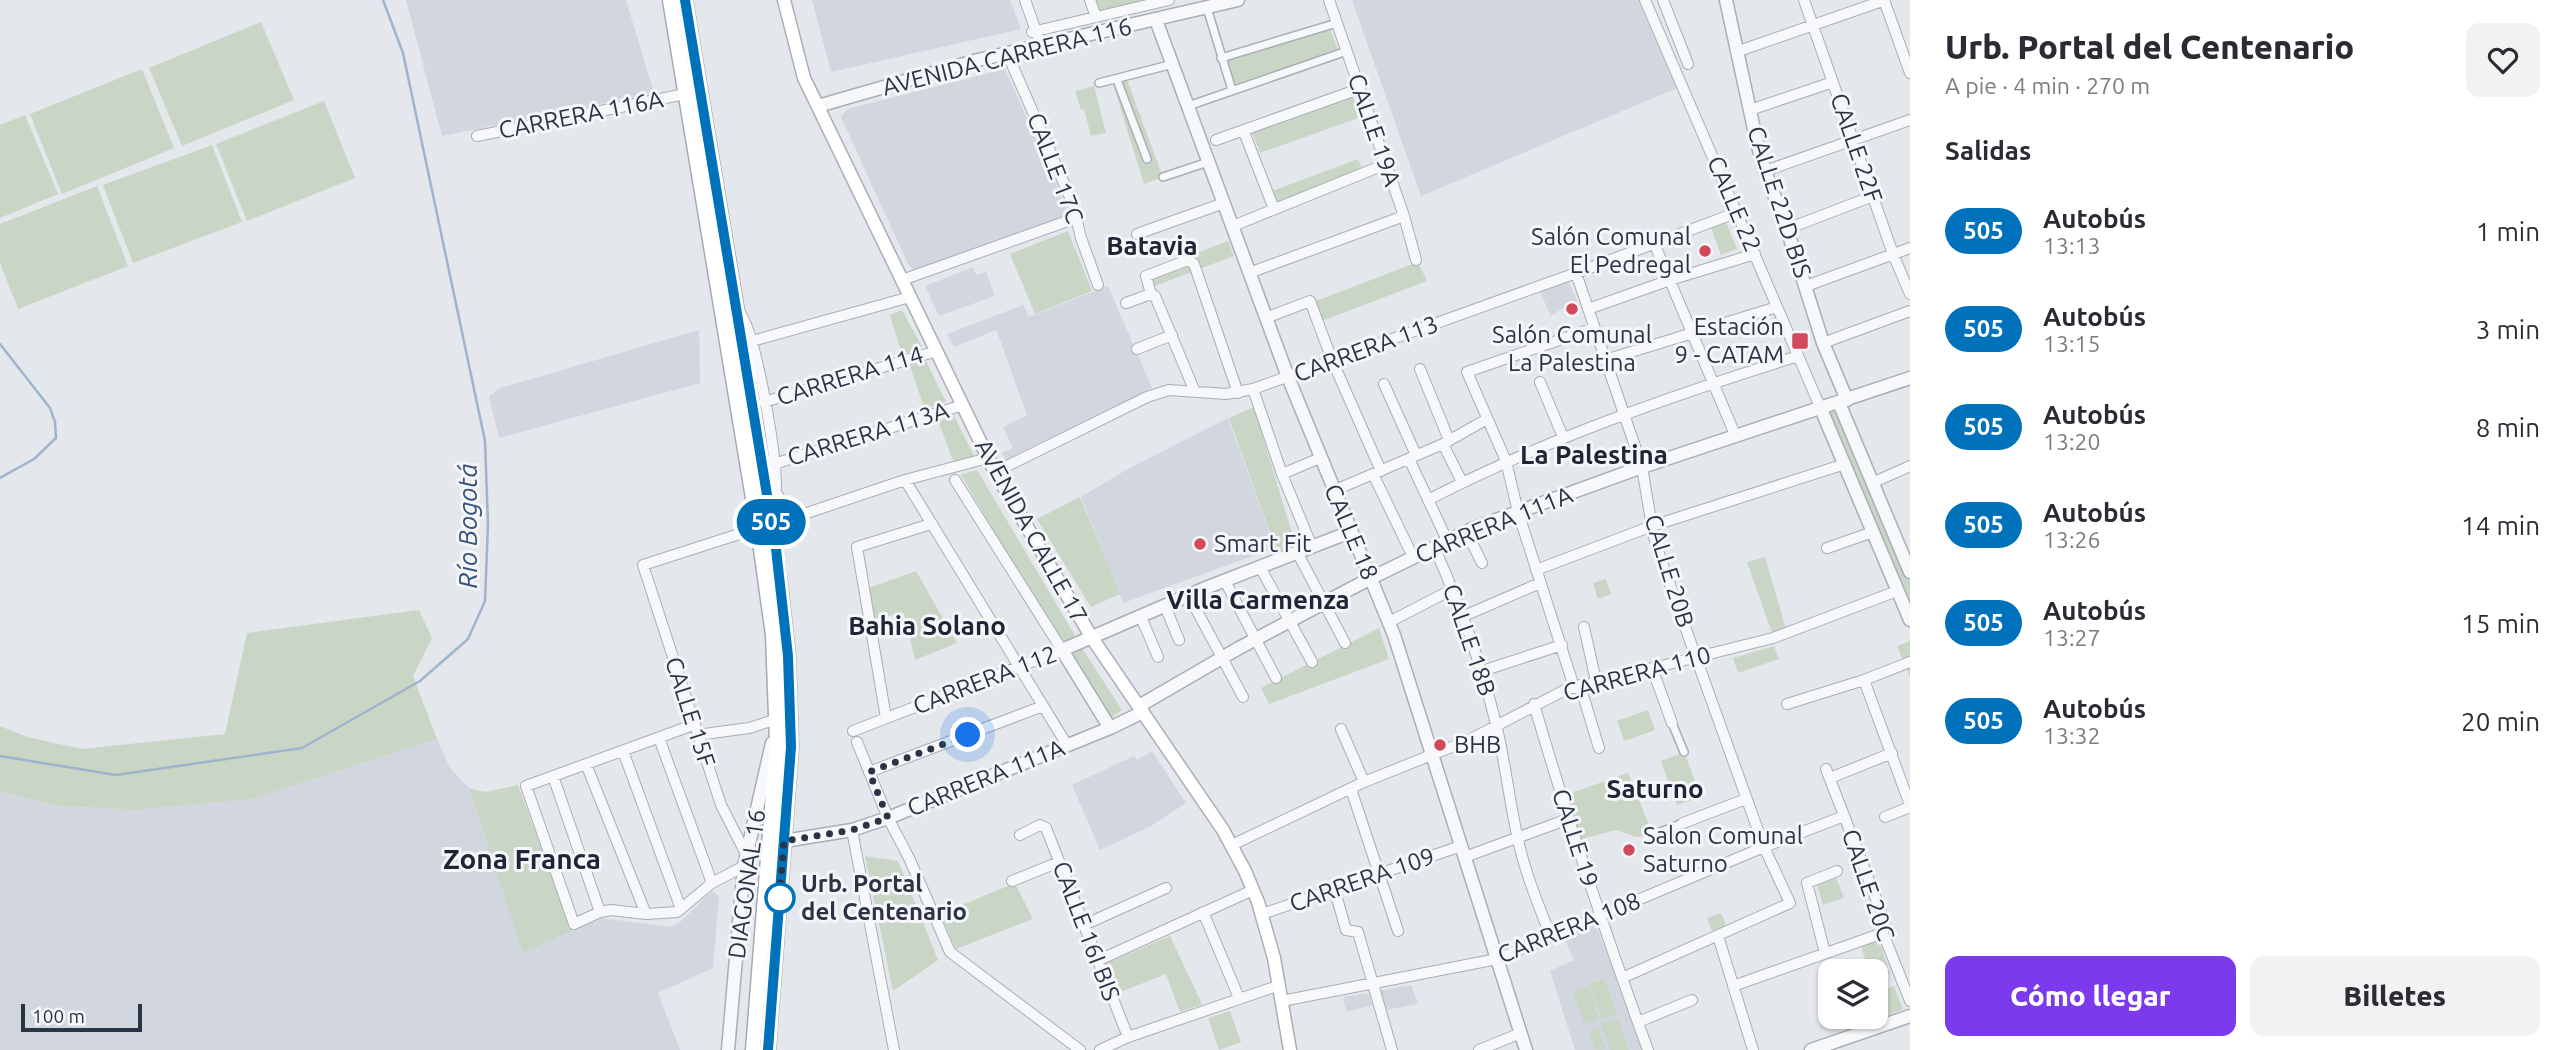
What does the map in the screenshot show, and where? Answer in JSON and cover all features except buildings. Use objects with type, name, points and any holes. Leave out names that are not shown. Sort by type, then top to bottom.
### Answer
[{"type":"main road","name":"DIAGONAL 16","points":[[670,0],[765,526],[776,549],[784,617],[791,707],[791,747],[768,1050]]},
{"type":"main road","name":"DIAGONAL 16","points":[[685,0],[737,310],[765,526],[771,618],[777,719],[775,770],[753,1050]]},
{"type":"main road","name":"AVENIDA CALLE 17","points":[[784,0],[804,78],[995,472],[1092,638],[1233,845],[1262,914],[1279,985],[1290,1050]]},
{"type":"street","points":[[1025,0],[1038,45]]},
{"type":"street","points":[[1090,0],[1096,17]]},
{"type":"street","points":[[1035,32],[1169,0]]},
{"type":"street","name":"AVENIDA CARRERA 116","points":[[818,106],[1038,45],[1238,0]]},
{"type":"street","name":"CALLE 19A","points":[[1329,0],[1404,216],[1416,260]]},
{"type":"street","name":"CALLE 22","points":[[1645,0],[1821,409]]},
{"type":"street","points":[[1663,0],[1688,64]]},
{"type":"street","name":"CALLE 22D BIS","points":[[1726,0],[1765,171],[1872,483],[1910,572]]},
{"type":"street","name":"CALLE 22F","points":[[1804,0],[1893,254],[1910,294]]},
{"type":"street","points":[[1736,52],[1885,0],[1910,73]]},
{"type":"street","points":[[1207,8],[1232,90]]},
{"type":"street","name":"CALLE 18","points":[[1156,20],[1287,377],[1390,622],[1526,1050]]},
{"type":"street","points":[[1221,58],[1337,23]]},
{"type":"street","points":[[1188,106],[1347,51]]},
{"type":"street","name":"CALLE 17C","points":[[1007,53],[1073,204],[1081,238],[1098,285]]},
{"type":"street","points":[[1099,83],[1172,64]]},
{"type":"street","points":[[1117,80],[1147,159]]},
{"type":"street","points":[[1750,110],[1833,82]]},
{"type":"street","points":[[1216,141],[1360,89]]},
{"type":"street","name":"CARRERA 116A","points":[[477,136],[685,94]]},
{"type":"street","points":[[1765,171],[1910,120]]},
{"type":"street","points":[[1244,132],[1274,209]]},
{"type":"street","points":[[1163,177],[1209,162]]},
{"type":"street","points":[[1233,226],[1386,164]]},
{"type":"street","points":[[1787,229],[1873,196]]},
{"type":"street","points":[[1137,234],[1224,202]]},
{"type":"street","name":"CARRERA 113","points":[[995,472],[1147,397],[1169,390],[1214,394],[1238,393],[1252,389],[1738,212]]},
{"type":"street","points":[[1249,273],[1404,216]]},
{"type":"street","points":[[902,279],[1076,218]]},
{"type":"street","points":[[1654,243],[1711,384],[1736,437]]},
{"type":"street","points":[[1806,286],[1910,248]]},
{"type":"street","points":[[1588,309],[1755,254]]},
{"type":"street","points":[[1195,392],[1155,296],[1151,294],[1146,276],[1188,260],[1194,264],[1238,393]]},
{"type":"street","name":"CALLE 20B","points":[[1576,273],[1642,467],[1660,557],[1764,847],[1790,903],[1718,936]]},
{"type":"street","points":[[1126,303],[1151,294]]},
{"type":"street","points":[[758,339],[911,297]]},
{"type":"street","points":[[1266,318],[1310,301],[1413,557]]},
{"type":"street","points":[[1605,360],[1777,307]]},
{"type":"street","name":"DIAGONAL 16","points":[[737,310],[758,339],[776,484],[765,526]]},
{"type":"street","points":[[1823,343],[1910,310]]},
{"type":"street","points":[[1594,328],[1468,372],[1506,461],[1518,512],[1540,583],[1599,748]]},
{"type":"street","points":[[1137,349],[1172,335]]},
{"type":"street","name":"CARRERA 114","points":[[764,402],[936,351]]},
{"type":"street","points":[[1427,500],[1506,461],[1624,414],[1798,356]]},
{"type":"street","points":[[1420,369],[1462,482]]},
{"type":"street","name":"CARRERA 111A","points":[[784,841],[852,830],[888,818],[1110,728],[1256,639],[1466,531],[1642,467],[1910,378]]},
{"type":"street","points":[[1540,382],[1563,438]]},
{"type":"street","points":[[1384,384],[1427,500],[1447,540]]},
{"type":"street","points":[[1252,389],[1282,474],[1312,547]]},
{"type":"street","name":"CARRERA 113A","points":[[774,464],[962,405]]},
{"type":"street","points":[[1821,409],[1910,620]]},
{"type":"street","points":[[1333,491],[1446,442],[1487,419]]},
{"type":"street","points":[[776,549],[786,526],[796,517],[905,481],[988,458]]},
{"type":"street","points":[[1282,474],[1320,458]]},
{"type":"street","points":[[1536,570],[1652,526],[1845,464]]},
{"type":"street","points":[[1872,483],[1910,466]]},
{"type":"street","points":[[955,480],[1110,728]]},
{"type":"street","points":[[905,481],[1067,746]]},
{"type":"street","points":[[776,484],[782,509],[796,517]]},
{"type":"street","points":[[887,718],[857,547],[932,524]]},
{"type":"street","name":"CALLE 15F","points":[[745,860],[725,814],[695,730],[643,565],[765,526]]},
{"type":"street","name":"CARRERA 112","points":[[853,730],[1092,638],[1350,531]]},
{"type":"street","points":[[1466,531],[1482,562]]},
{"type":"street","points":[[1827,548],[1873,532]]},
{"type":"street","name":"CALLE 18B","points":[[1434,547],[1464,616],[1482,671],[1497,727],[1518,838],[1531,884],[1552,937]]},
{"type":"street","points":[[1297,552],[1345,643]]},
{"type":"street","points":[[1260,567],[1312,662]]},
{"type":"street","points":[[1225,581],[1276,678]]},
{"type":"street","points":[[1464,616],[1540,583]]},
{"type":"street","points":[[1390,622],[1453,589]]},
{"type":"street","name":"CARRERA 110","points":[[1233,845],[1364,782],[1497,727],[1534,704],[1577,686],[1789,633],[1898,591]]},
{"type":"street","points":[[1189,596],[1243,697]]},
{"type":"street","points":[[1165,606],[1180,640]]},
{"type":"street","points":[[1141,617],[1158,657]]},
{"type":"street","points":[[1584,626],[1596,681]]},
{"type":"street","points":[[1482,671],[1562,645]]},
{"type":"street","points":[[1787,704],[1864,680],[1910,662]]},
{"type":"street","points":[[1652,668],[1684,752]]},
{"type":"street","points":[[1864,680],[1910,806],[1885,817]]},
{"type":"street","name":"CALLE 19","points":[[1534,704],[1567,819],[1648,1050]]},
{"type":"street","points":[[869,772],[1043,706]]},
{"type":"street","name":"DIAGONAL 16","points":[[729,1050],[745,860],[777,719]]},
{"type":"street","points":[[745,860],[681,909],[670,914],[611,909],[574,924],[526,786],[659,738],[695,730],[749,728],[777,719]]},
{"type":"street","points":[[1341,729],[1364,782]]},
{"type":"street","points":[[659,738],[712,883]]},
{"type":"street","points":[[857,742],[888,818],[909,858],[950,953],[1080,1050]]},
{"type":"street","points":[[623,751],[681,909]]},
{"type":"street","name":"CALLE 20C","points":[[1892,753],[1828,774],[1885,922],[1883,933],[1910,1001]]},
{"type":"street","points":[[586,764],[646,914]]},
{"type":"street","points":[[553,776],[600,912]]},
{"type":"street","points":[[1351,789],[1398,931]]},
{"type":"street","points":[[1653,835],[1746,799]]},
{"type":"street","name":"CARRERA 108","points":[[1282,1001],[1497,959],[1844,816]]},
{"type":"street","name":"CARRERA 109","points":[[1262,914],[1380,875],[1518,838],[1567,819]]},
{"type":"street","name":"CALLE 16I BIS","points":[[1020,835],[1043,825],[1128,1037]]},
{"type":"street","points":[[852,830],[894,1050]]},
{"type":"street","points":[[1012,881],[1059,862]]},
{"type":"street","points":[[1825,953],[1807,883],[1836,871]]},
{"type":"street","points":[[1084,925],[1166,888]]},
{"type":"street","points":[[1097,961],[1253,890]]},
{"type":"street","points":[[1335,891],[1346,930],[1356,931],[1392,1050]]},
{"type":"street","points":[[1203,912],[1239,998]]},
{"type":"street","points":[[1733,986],[1883,933]]},
{"type":"street","points":[[1622,978],[1718,936],[1753,1050]]},
{"type":"street","points":[[1100,1050],[1128,1037],[1279,985]]},
{"type":"street","points":[[1637,1022],[1692,1000]]},
{"type":"street","points":[[1811,1050],[1910,1016]]},
{"type":"street","points":[[1479,1050],[1521,1033]]},
{"type":"shaded area","points":[[406,0],[626,0],[654,93],[442,136]]},
{"type":"shaded area","points":[[812,0],[1010,0],[1021,29],[831,72]]},
{"type":"shaded area","points":[[1352,0],[1638,0],[1677,88],[1421,196]]},
{"type":"shaded area","points":[[1005,69],[1067,209],[1067,216],[1064,220],[920,272],[913,269],[908,264],[841,117],[847,109]]},
{"type":"shaded area","points":[[973,267],[976,275],[986,272],[995,296],[939,316],[925,286]]},
{"type":"shaded area","points":[[1568,281],[1578,303],[1551,316],[1539,290]]},
{"type":"shaded area","points":[[1108,286],[1152,388],[1005,460],[1002,453],[1013,448],[1003,427],[1027,415],[996,330],[954,347],[947,334],[1023,305],[1029,317]]},
{"type":"shaded area","points":[[699,330],[700,383],[499,438],[489,396],[500,388]]},
{"type":"shaded area","points":[[1228,418],[1275,548],[1123,603],[1081,497],[1126,470]]},
{"type":"shaded area","points":[[437,739],[450,768],[469,788],[523,953],[602,918],[670,927],[680,922],[708,895],[713,892],[719,896],[713,968],[658,993],[680,1050],[0,1050],[0,792],[61,806],[138,810],[250,799]]},
{"type":"shaded area","points":[[1152,751],[1186,803],[1151,826],[1100,850],[1072,785],[1134,756],[1137,760]]},
{"type":"shaded area","points":[[1596,925],[1642,1050],[1575,1050],[1550,971],[1574,960],[1564,938]]},
{"type":"shaded area","points":[[1411,985],[1418,1004],[1386,1010],[1378,991]]},
{"type":"shaded area","points":[[1369,993],[1372,1005],[1346,1012],[1343,997]]},
{"type":"green space","points":[[1095,0],[1144,0],[1099,12]]},
{"type":"green space","points":[[261,22],[294,100],[182,146],[149,68]]},
{"type":"green space","points":[[1330,29],[1339,52],[1236,85],[1226,58]]},
{"type":"green space","points":[[142,69],[174,148],[62,194],[30,114]]},
{"type":"green space","points":[[1126,77],[1163,177],[1144,184],[1112,81]]},
{"type":"green space","points":[[1094,86],[1106,133],[1091,136],[1084,109],[1081,110],[1075,91]]},
{"type":"green space","points":[[1352,95],[1361,117],[1260,153],[1252,132]]},
{"type":"green space","points":[[324,101],[355,178],[247,221],[216,144]]},
{"type":"green space","points":[[25,115],[58,194],[0,218],[0,125]]},
{"type":"green space","points":[[212,145],[242,222],[133,263],[103,185]]},
{"type":"green space","points":[[1358,159],[1362,170],[1277,204],[1272,191]]},
{"type":"green space","points":[[97,186],[128,266],[18,309],[0,263],[0,224]]},
{"type":"green space","points":[[1726,222],[1737,249],[1721,255],[1711,228]]},
{"type":"green space","points":[[1068,231],[1092,291],[1035,314],[1010,254]]},
{"type":"green space","points":[[1228,241],[1234,256],[1152,287],[1146,273]]},
{"type":"green space","points":[[1418,262],[1427,281],[1319,322],[1313,302]]},
{"type":"green space","points":[[902,310],[922,347],[902,355],[890,315]]},
{"type":"green space","points":[[926,361],[946,402],[925,410],[910,366]]},
{"type":"green space","points":[[1254,407],[1296,547],[1278,555],[1229,418]]},
{"type":"green space","points":[[1837,410],[1910,581],[1910,611],[1827,413]]},
{"type":"green space","points":[[954,416],[974,456],[954,463],[938,421]]},
{"type":"green space","points":[[977,470],[1077,639],[1062,646],[961,475]]},
{"type":"green space","points":[[1080,497],[1120,594],[1091,607],[1037,519]]},
{"type":"green space","points":[[1765,557],[1786,629],[1772,633],[1747,562]]},
{"type":"green space","points":[[916,571],[957,643],[915,660],[904,613],[872,619],[866,589]]},
{"type":"green space","points":[[1606,579],[1611,594],[1598,599],[1593,583]]},
{"type":"green space","points":[[419,610],[432,638],[413,676],[437,739],[251,799],[138,810],[61,806],[0,792],[0,726],[27,737],[82,749],[225,734],[247,633]]},
{"type":"green space","points":[[1379,628],[1389,659],[1269,704],[1261,688]]},
{"type":"green space","points":[[1910,641],[1910,677],[1897,646]]},
{"type":"green space","points":[[1774,646],[1779,659],[1738,673],[1733,658]]},
{"type":"green space","points":[[1082,648],[1122,710],[1109,719],[1071,656]]},
{"type":"green space","points":[[1648,710],[1655,730],[1624,741],[1617,721]]},
{"type":"green space","points":[[1684,752],[1701,797],[1677,805],[1661,761]]},
{"type":"green space","name":"Saturno","points":[[1628,773],[1653,835],[1636,837],[1616,830],[1578,840],[1563,796]]},
{"type":"green space","points":[[518,785],[572,931],[523,953],[469,788],[485,792]]},
{"type":"green space","points":[[865,856],[898,861],[938,960],[893,991]]},
{"type":"green space","points":[[1836,878],[1844,898],[1823,905],[1817,885]]},
{"type":"green space","points":[[1015,883],[1033,919],[956,949],[940,914]]},
{"type":"green space","points":[[1721,913],[1726,925],[1712,931],[1707,918]]},
{"type":"green space","points":[[1170,936],[1202,1004],[1180,1012],[1166,974],[1118,993],[1105,964]]},
{"type":"green space","points":[[1879,940],[1885,959],[1865,959],[1861,946]]},
{"type":"green space","points":[[1604,979],[1617,1013],[1602,1019],[1589,985]]},
{"type":"green space","points":[[1588,986],[1599,1020],[1584,1024],[1573,991]]},
{"type":"green space","points":[[1894,986],[1903,1009],[1888,1015],[1888,988]]},
{"type":"green space","points":[[1230,1011],[1241,1042],[1219,1050],[1208,1018]]},
{"type":"green space","points":[[1618,1018],[1629,1050],[1610,1050],[1601,1024]]},
{"type":"green space","points":[[1598,1028],[1606,1049],[1596,1050],[1589,1032]]},
{"type":"waterway","name":"Río Bogotá","points":[[0,756],[116,775],[302,748],[420,681],[468,639],[485,601],[488,524],[485,441],[403,53],[383,0]]},
{"type":"waterway","name":"Río Bogotá","points":[[0,344],[50,408],[55,422],[56,438],[34,459],[0,478]]},
{"type":"bus line","name":"505","points":[[685,0],[776,549],[788,656],[791,747],[768,1050]]},
{"type":"place","name":"Salón Comunal El Pedregal","points":[[1705,251]]},
{"type":"place","name":"Salón Comunal La Palestina","points":[[1572,309]]},
{"type":"place","name":"Estación 9 - CATAM","points":[[1800,341]]},
{"type":"place","name":"Smart Fit","points":[[1200,544]]},
{"type":"place","name":"BHB","points":[[1440,745]]},
{"type":"place","name":"Salon Comunal Saturno","points":[[1629,850]]},
{"type":"place","name":"Urb. Portal del Centenario","points":[[780,898]]},
{"type":"district","name":"Batavia","points":[[1152,246]]},
{"type":"district","name":"La Palestina","points":[[1594,455]]},
{"type":"district","name":"Villa Carmenza","points":[[1258,600]]},
{"type":"district","name":"Bahia Solano","points":[[927,626]]},
{"type":"district","name":"Saturno","points":[[1655,789]]},
{"type":"district","name":"Zona Franca","points":[[522,859]]},
{"type":"route","points":[[780,898],[779,903],[784,841],[852,830],[888,818],[869,772],[968,735]]}]
